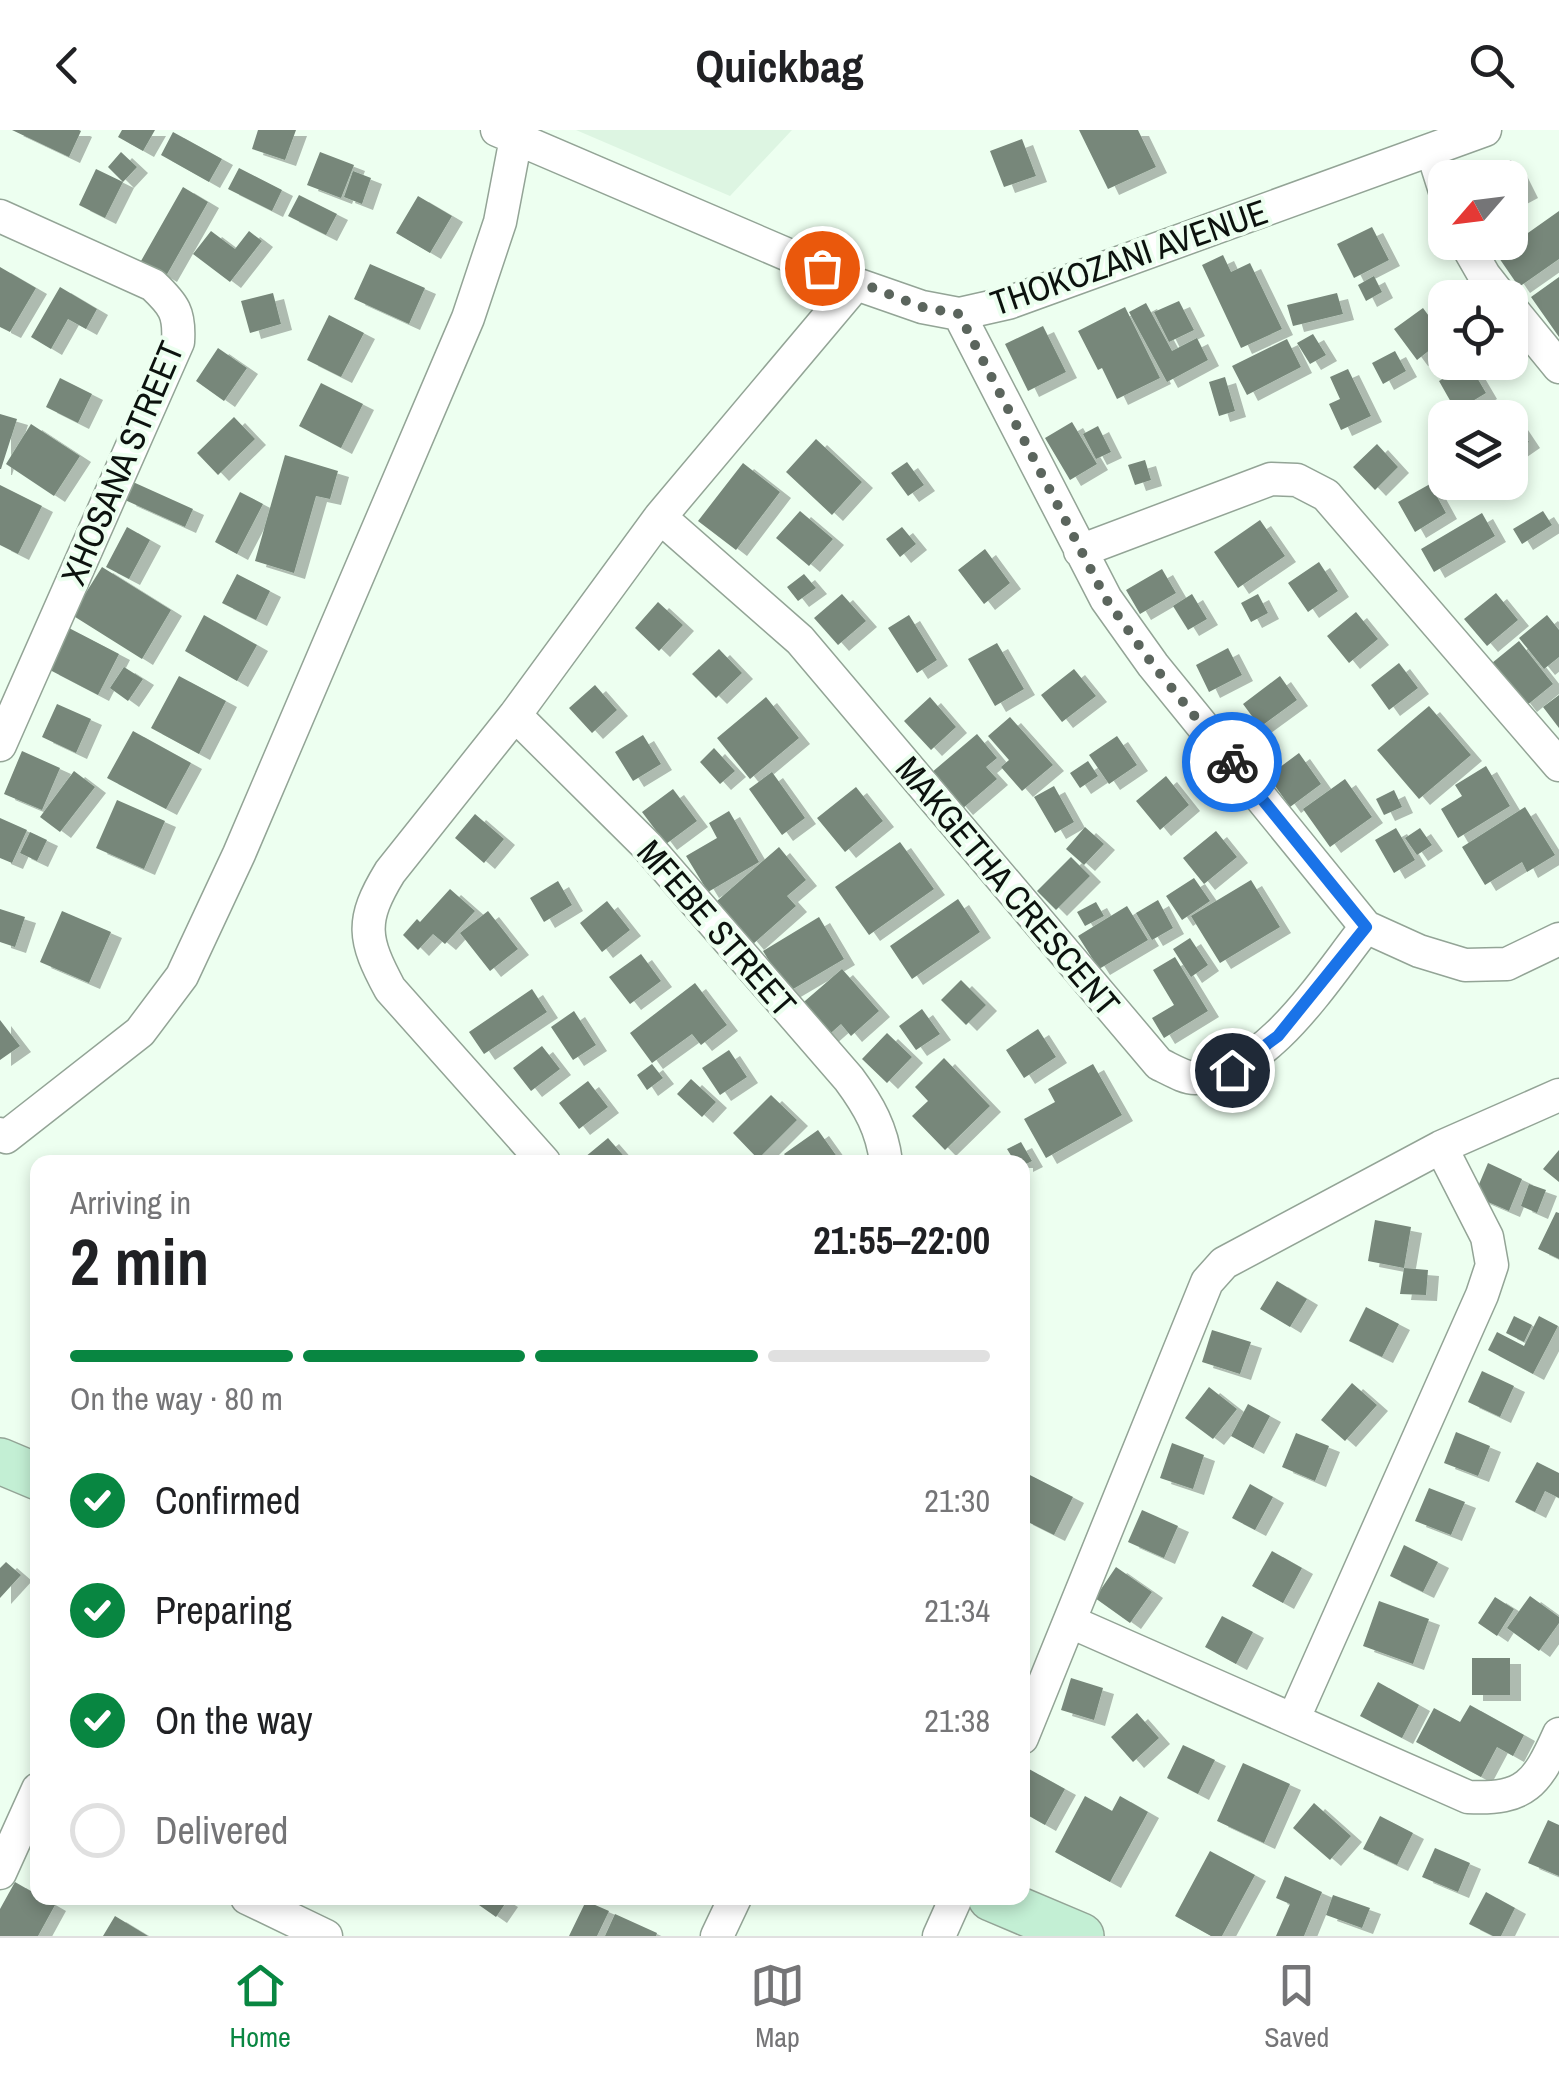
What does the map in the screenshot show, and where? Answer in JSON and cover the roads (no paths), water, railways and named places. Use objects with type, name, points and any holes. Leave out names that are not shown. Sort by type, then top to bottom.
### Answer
[{"type":"street","name":"THOKOZANI AVENUE","points":[[506,134],[856,284],[922,307],[959,314],[1008,303],[1485,130]]},
{"type":"street","points":[[2,1141],[140,1032],[182,976],[468,318],[500,222],[506,134]]},
{"type":"street","points":[[1432,150],[1435,160]]},
{"type":"street","name":"XHOSANA STREET","points":[[0,216],[153,285],[168,299],[180,320],[178,342],[0,745]]},
{"type":"street","points":[[538,1155],[390,988],[374,960],[367,927],[373,900],[390,872],[515,714],[660,517],[856,284]]},
{"type":"street","points":[[959,314],[1106,599],[1153,665],[1366,927],[1418,952],[1464,964],[1507,964],[1559,939]]},
{"type":"street","points":[[1528,329],[1559,367]]},
{"type":"street","points":[[1080,551],[1271,479],[1298,480],[1326,494],[1559,764]]},
{"type":"street","name":"MAKGETHA CRESCENT","points":[[660,517],[800,640],[1159,1064],[1193,1079],[1232,1070],[1278,1036],[1366,927]]},
{"type":"street","name":"MFEBE STREET","points":[[515,714],[647,846],[848,1079],[870,1108],[883,1138],[885,1155]]},
{"type":"street","points":[[1030,1719],[1207,1282],[1224,1263],[1441,1147],[1559,1095]]},
{"type":"street","points":[[1294,1718],[1492,1266],[1487,1237],[1441,1147]]},
{"type":"street","points":[[0,1461],[30,1474]]},
{"type":"street","points":[[1070,1622],[1468,1797],[1493,1798],[1530,1785],[1542,1772],[1559,1734]]},
{"type":"street","points":[[0,1873],[30,1808]]},
{"type":"street","points":[[262,1905],[326,1936]]},
{"type":"street","points":[[717,1936],[732,1905]]},
{"type":"street","points":[[939,1936],[953,1905]]},
{"type":"street","points":[[1008,1905],[1081,1936]]}]
